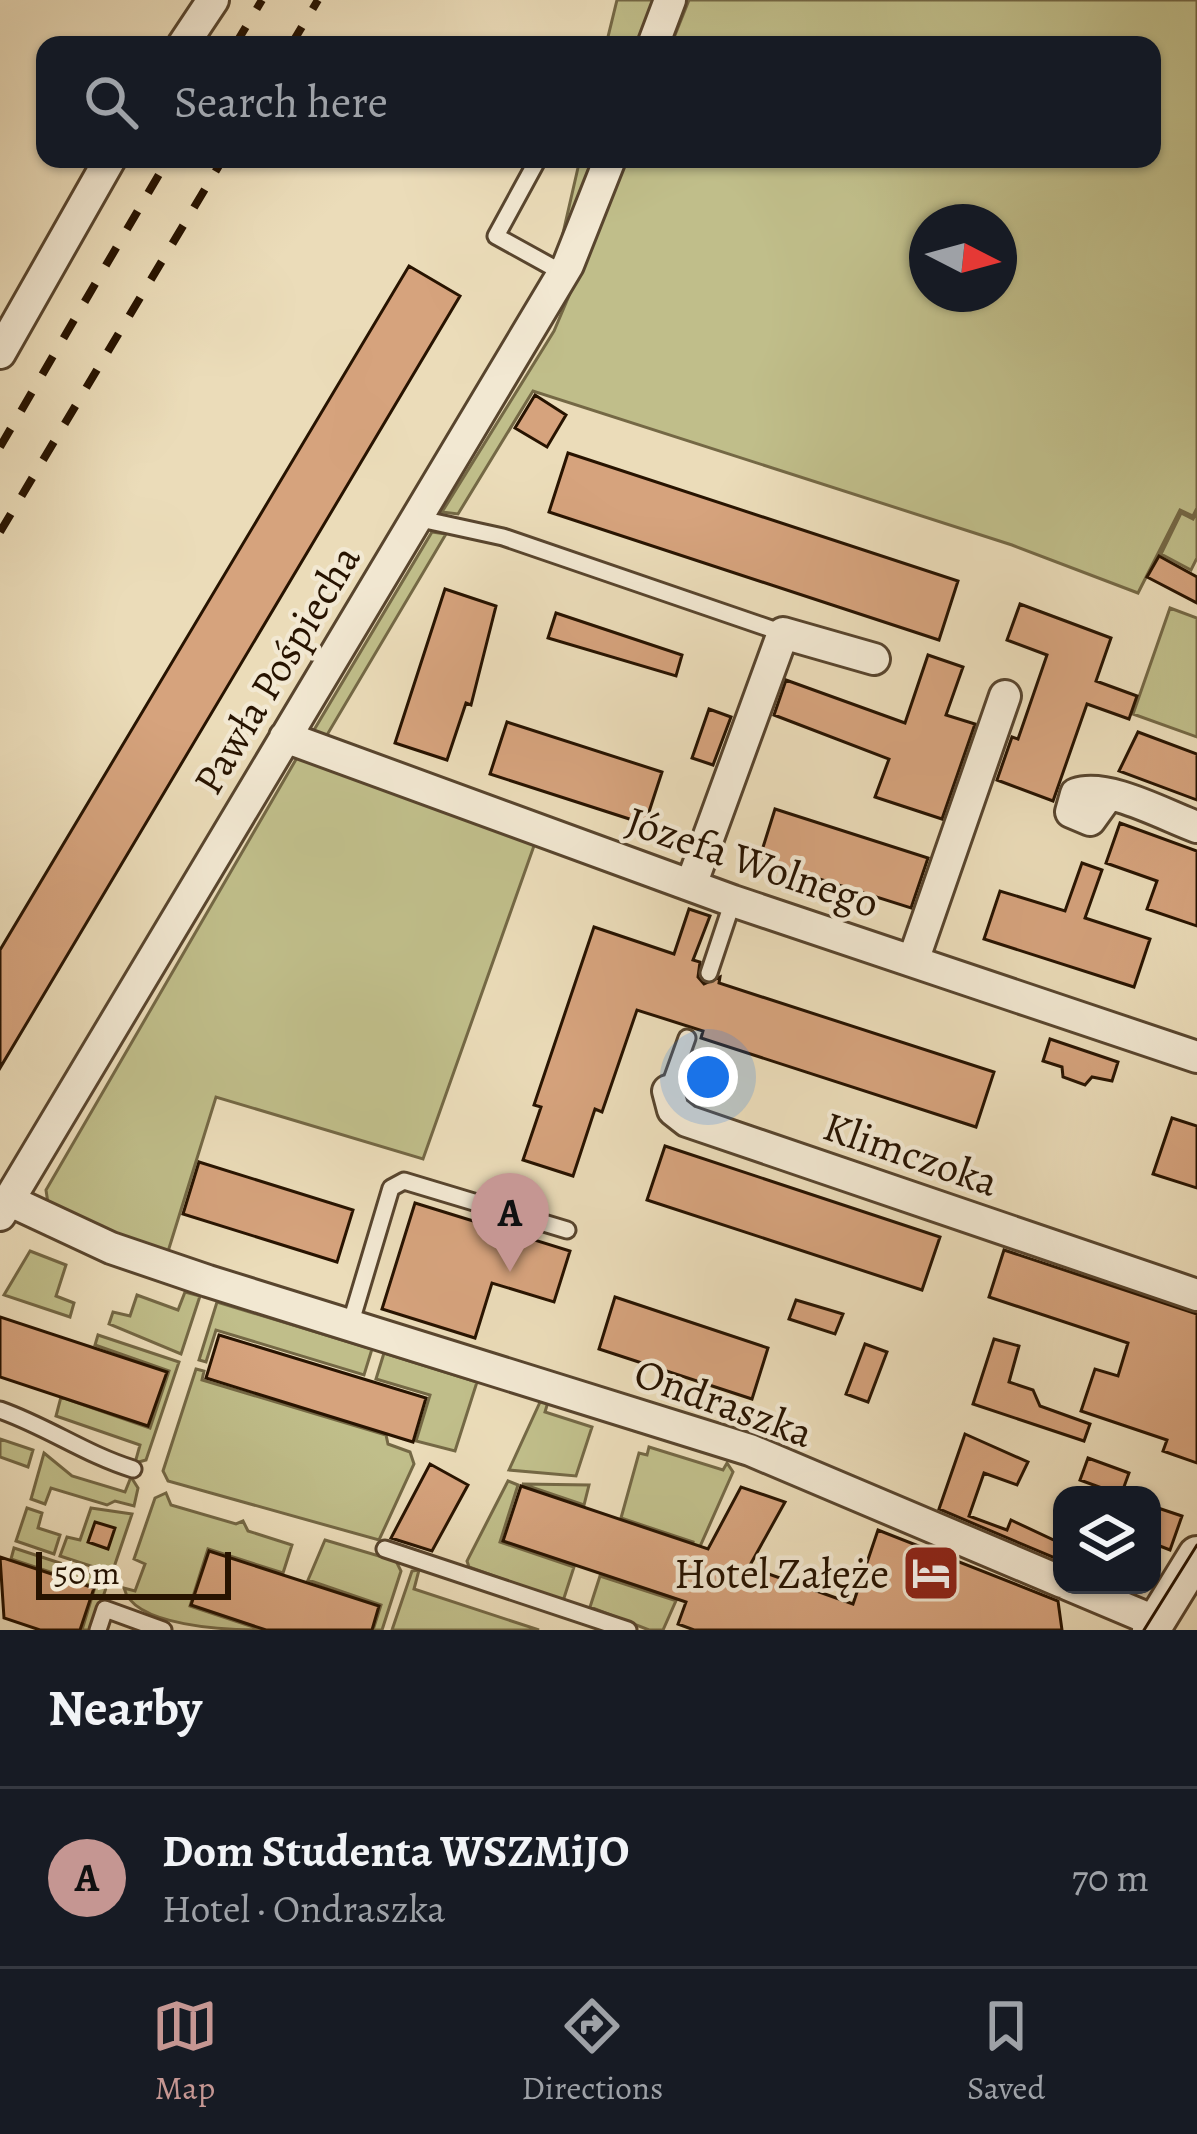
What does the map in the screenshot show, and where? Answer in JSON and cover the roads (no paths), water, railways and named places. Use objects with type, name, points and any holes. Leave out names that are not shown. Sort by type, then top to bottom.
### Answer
[{"type":"street","points":[[189,36],[213,0]]},
{"type":"street","points":[[656,36],[670,0]]},
{"type":"street","points":[[0,352],[105,168]]},
{"type":"street","name":"Pawła Pośpiecha","points":[[6,1206],[563,273],[606,168]]},
{"type":"street","points":[[691,886],[783,633],[874,658]]},
{"type":"street","points":[[913,961],[1005,696]]},
{"type":"street","name":"Józefa Wolnego","points":[[285,736],[733,901],[1197,1057]]},
{"type":"street","points":[[1108,796],[1197,827]]},
{"type":"street","name":"Klimczoka","points":[[668,1091],[673,1110],[688,1121],[1197,1295]]},
{"type":"street","name":"Ondraszka","points":[[6,1206],[21,1206],[112,1248],[750,1450],[1053,1579]]},
{"type":"street","points":[[1154,1626],[1197,1555]]},
{"type":"street","name":"Ondraszka","points":[[1086,1594],[1154,1626]]},
{"type":"lane","points":[[533,168],[496,236],[563,273]]},
{"type":"lane","points":[[416,518],[503,537],[783,633]]},
{"type":"lane","points":[[709,973],[733,901]]},
{"type":"lane","name":"Klimczoka","points":[[668,1091],[687,1038]]},
{"type":"lane","points":[[350,1325],[391,1188],[404,1180],[567,1230]]},
{"type":"lane","points":[[0,1410],[46,1426],[80,1452],[134,1469]]},
{"type":"lane","points":[[386,1549],[628,1630]]},
{"type":"lane","points":[[98,1630],[105,1609],[163,1630]]},
{"type":"tram line","points":[[1144,1630],[1197,1545]]},
{"type":"railway","points":[[240,36],[262,0]]},
{"type":"railway","points":[[296,36],[318,0]]},
{"type":"railway","points":[[0,447],[163,168]]},
{"type":"railway","points":[[0,532],[218,168]]},
{"type":"place","name":"Dom Studenta WSZMiJO","points":[[510,1272]]},
{"type":"place","name":"Hotel Załęże","points":[[931,1573]]}]
